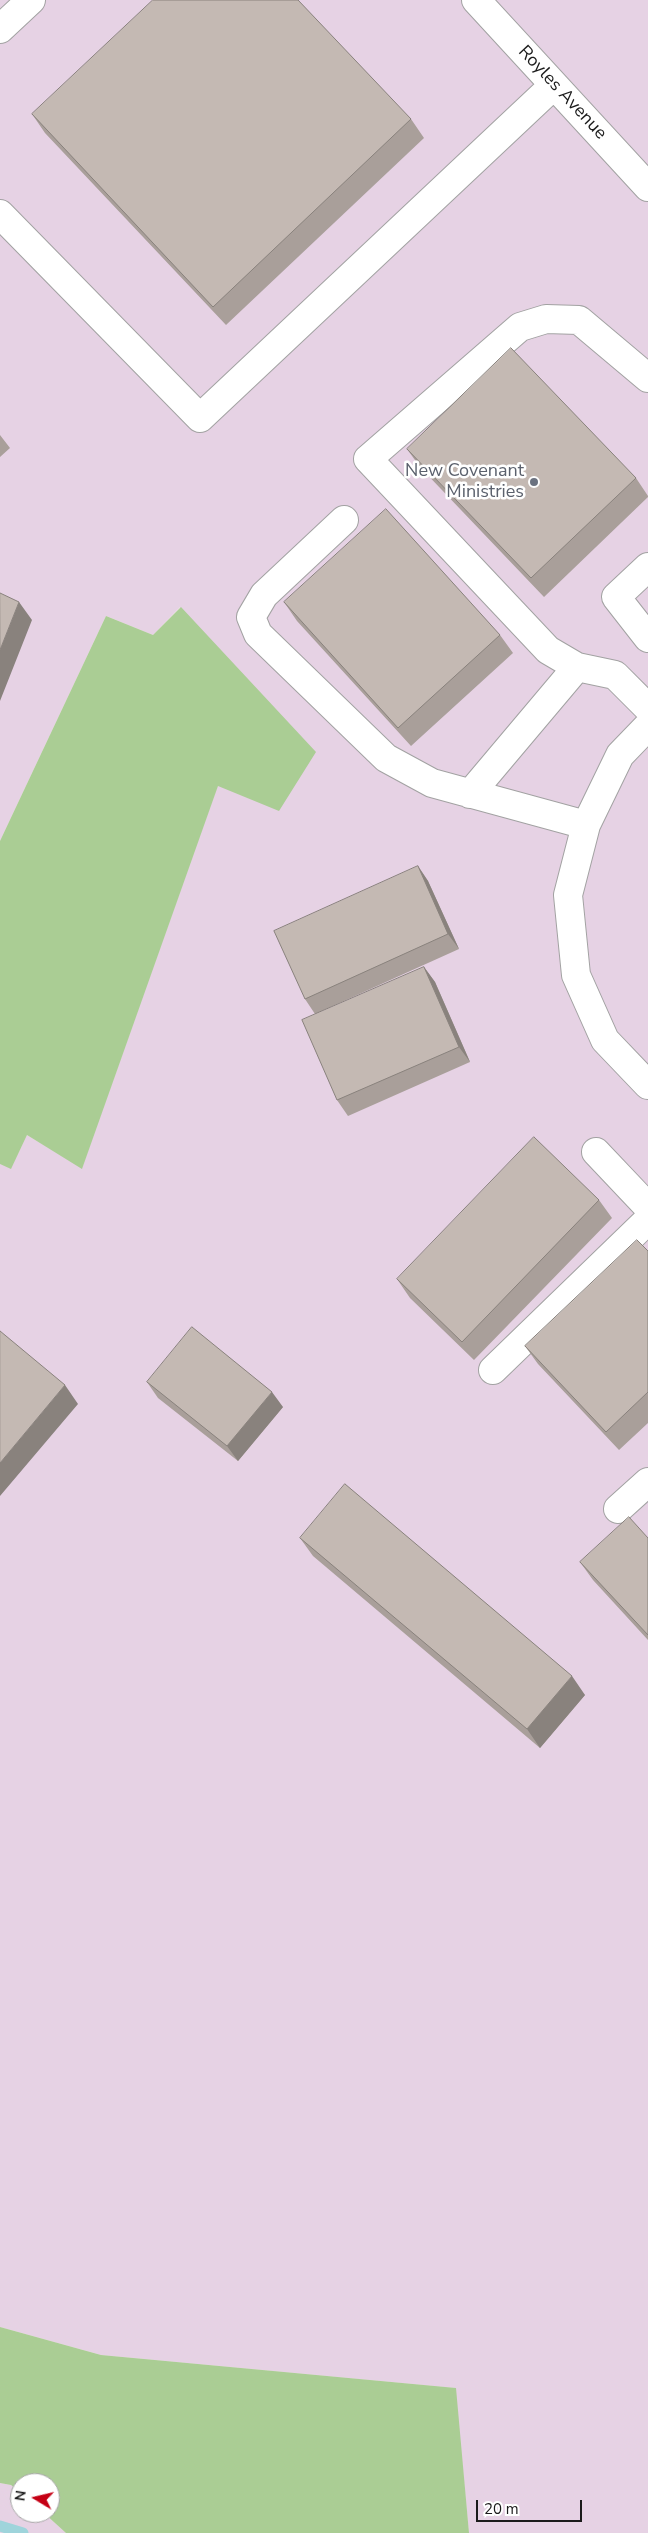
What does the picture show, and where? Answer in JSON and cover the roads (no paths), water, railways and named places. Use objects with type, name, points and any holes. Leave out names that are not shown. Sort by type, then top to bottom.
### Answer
[{"type":"street","points":[[0,29],[31,0]]},
{"type":"street","name":"Royles Avenue","points":[[480,1],[648,187]]},
{"type":"street","points":[[0,214],[200,418],[554,85]]},
{"type":"street","points":[[648,378],[579,320],[546,319],[520,327],[368,459],[548,650],[577,667],[615,675],[648,708]]},
{"type":"street","points":[[344,520],[264,596],[251,617],[258,634],[386,758],[432,783],[586,825]]},
{"type":"street","points":[[648,567],[616,597],[648,638]]},
{"type":"street","points":[[470,794],[577,667]]},
{"type":"street","points":[[648,726],[620,755],[586,825],[568,896],[576,975],[605,1040],[648,1084]]},
{"type":"street","points":[[596,1152],[648,1207]]},
{"type":"street","points":[[493,1370],[648,1220]]},
{"type":"street","points":[[618,1509],[648,1482]]},
{"type":"waterway","points":[[0,2526],[23,2533]]},
{"type":"place","name":"New Covenant Ministries","points":[[534,482]]}]
